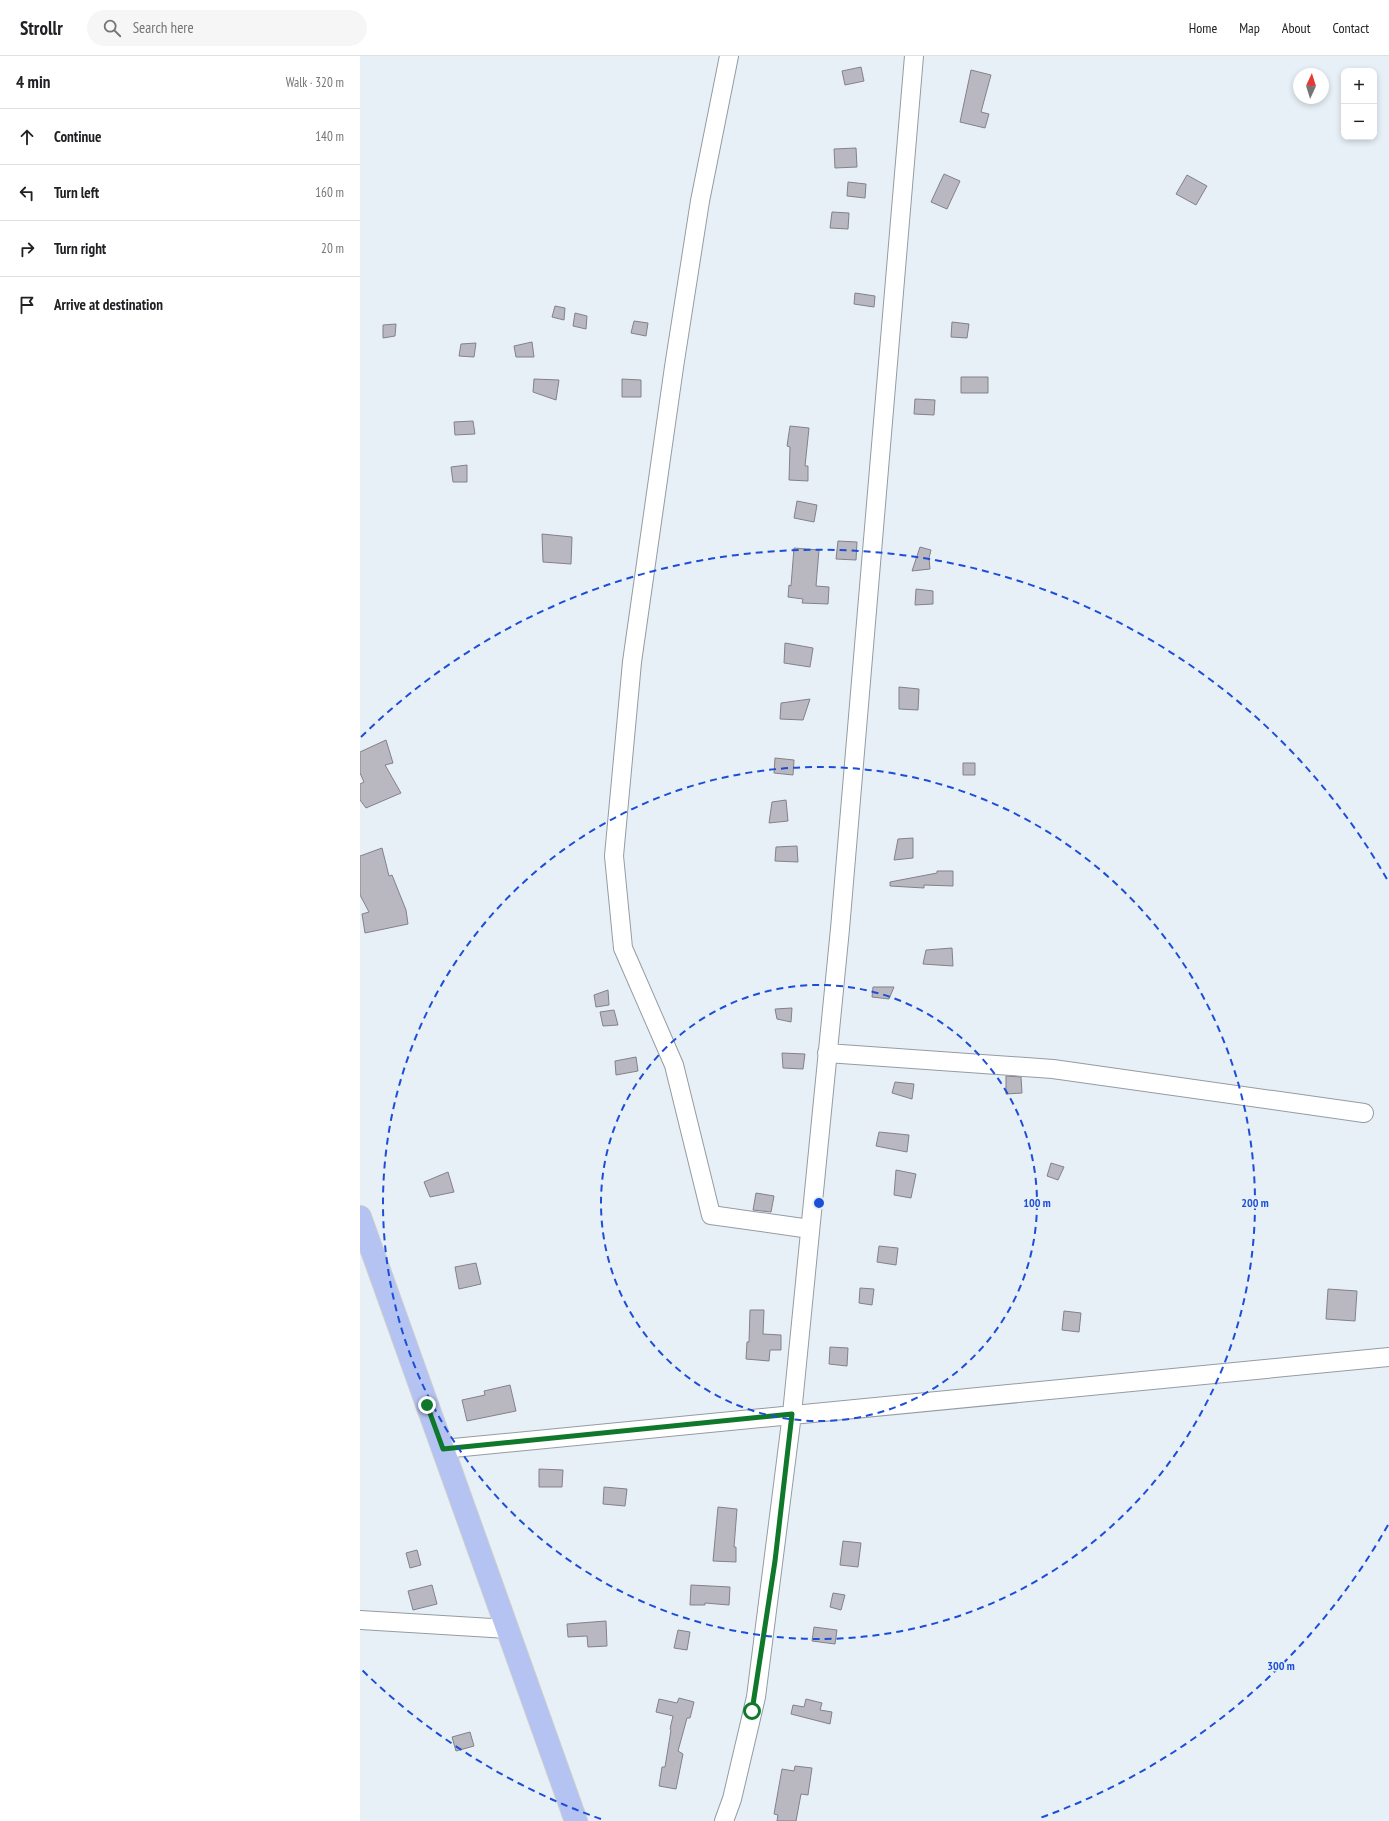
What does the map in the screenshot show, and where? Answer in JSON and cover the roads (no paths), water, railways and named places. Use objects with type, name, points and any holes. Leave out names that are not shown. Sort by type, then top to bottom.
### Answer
[{"type":"main road","points":[[360,1217],[576,1821]]},
{"type":"street","points":[[729,56],[700,201],[674,367],[632,662],[614,856],[623,948],[674,1066],[711,1215],[810,1229]]},
{"type":"street","points":[[724,1821],[732,1799],[756,1696],[792,1414],[840,929],[914,56]]},
{"type":"street","points":[[828,1053],[1053,1069],[1364,1112]]},
{"type":"street","points":[[443,1449],[1389,1357]]},
{"type":"street","points":[[360,1620],[508,1629]]}]
